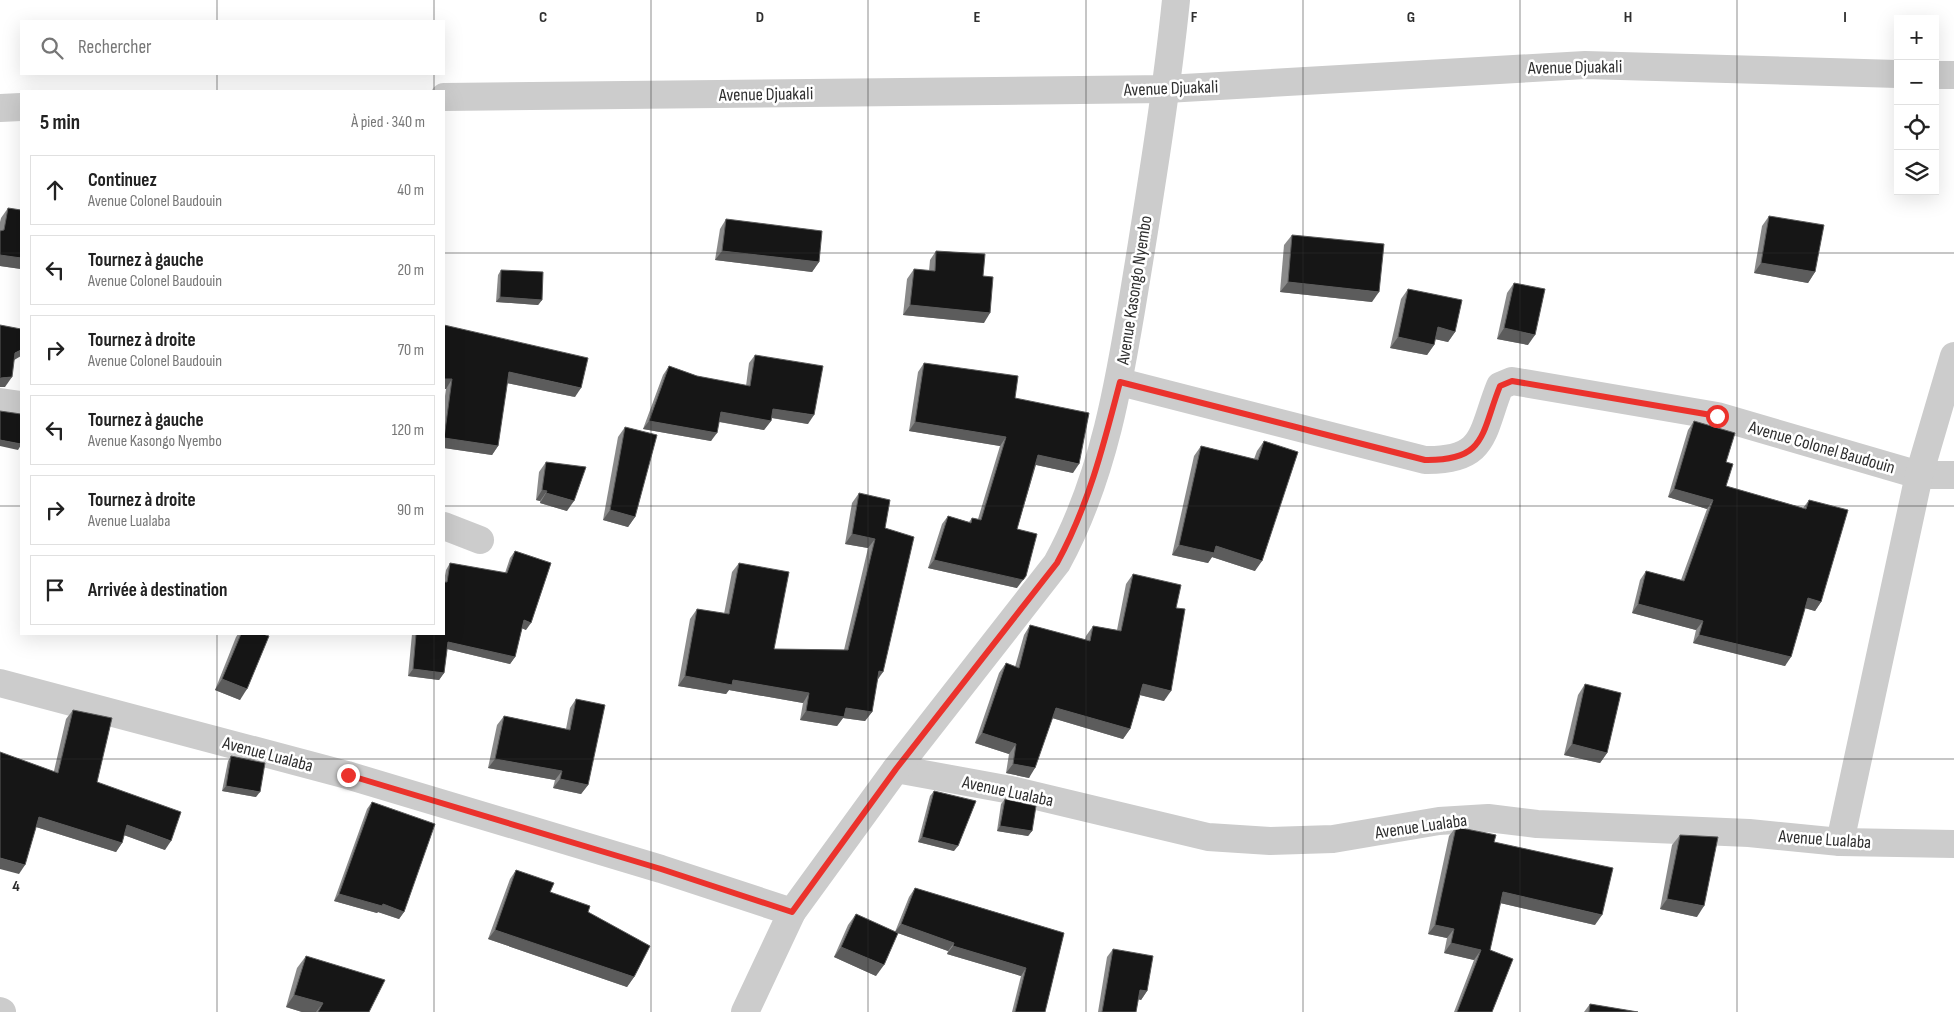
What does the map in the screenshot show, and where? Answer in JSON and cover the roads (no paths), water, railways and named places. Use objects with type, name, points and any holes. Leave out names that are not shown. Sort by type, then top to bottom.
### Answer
[{"type":"street","name":"Avenue Kasongo Nyembo","points":[[745,1012],[792,912],[896,769],[1057,563],[1067,545],[1100,462],[1120,382],[1166,89],[1176,0]]},
{"type":"street","name":"Avenue Djuakali","points":[[445,97],[1166,89],[1585,65],[1894,74]]},
{"type":"street","points":[[1939,75],[1954,75]]},
{"type":"street","points":[[0,108],[20,107]]},
{"type":"street","points":[[1840,842],[1919,475],[1954,356]]},
{"type":"street","name":"Avenue Colonel Baudouin","points":[[1120,382],[1425,460],[1443,460],[1472,451],[1480,442],[1500,386],[1512,381],[1717,416],[1919,475],[1954,475]]},
{"type":"street","points":[[0,402],[20,405]]},
{"type":"street","points":[[445,526],[480,540]]},
{"type":"street","name":"Avenue Lualaba","points":[[0,683],[348,775],[661,869],[792,912]]},
{"type":"street","name":"Avenue Lualaba","points":[[896,769],[1011,790],[1208,837],[1270,841],[1333,839],[1439,821],[1488,818],[1537,824],[1749,833],[1840,842],[1954,844]]}]
